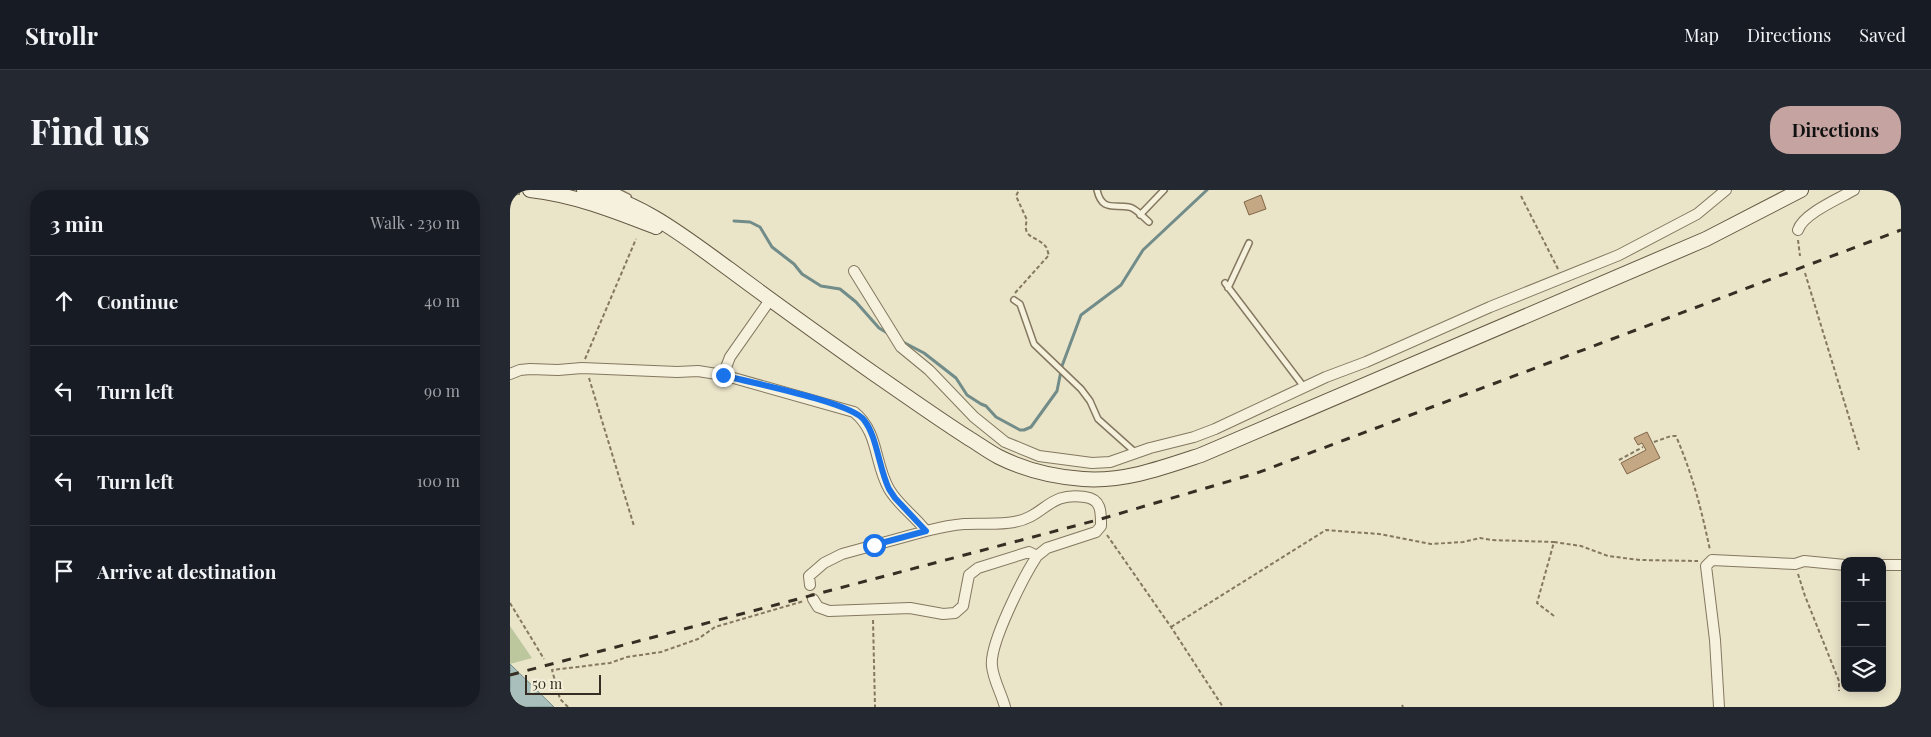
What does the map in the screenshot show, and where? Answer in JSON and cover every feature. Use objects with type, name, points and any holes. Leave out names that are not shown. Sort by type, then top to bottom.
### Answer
[{"type":"main road","points":[[588,190],[639,209],[945,423],[999,457],[1035,471],[1091,479],[1123,478],[1201,455],[1706,239],[1801,190]]},
{"type":"main road","points":[[529,192],[545,192],[593,203],[667,229]]},
{"type":"street","points":[[854,271],[901,348],[929,370],[974,417],[1005,442],[1039,456],[1092,463],[1110,462],[1215,429],[1304,387],[1366,362],[1490,307],[1619,255],[1697,214],[1726,190]]},
{"type":"street","points":[[1798,230],[1800,224],[1807,217],[1854,190]]},
{"type":"street","points":[[723,375],[730,357],[770,300]]},
{"type":"street","points":[[510,374],[530,369],[558,370],[585,368],[677,372],[698,371],[723,375],[828,403],[854,412],[864,420],[869,430],[889,489],[926,531]]},
{"type":"street","points":[[810,585],[809,576],[824,563],[842,554],[926,531],[962,524],[1017,522],[1036,513],[1061,497],[1070,496],[1094,499],[1101,509],[1101,526],[1096,532],[1047,548],[1037,556],[1001,626],[992,653],[992,668],[1005,707]]},
{"type":"street","points":[[813,599],[818,607],[829,611],[910,608],[943,614],[955,613],[963,606],[969,575],[978,568],[1029,552],[1037,556]]},
{"type":"street","points":[[1719,707],[1709,563],[1796,564],[1804,561],[1841,565]]},
{"type":"street","points":[[1886,565],[1901,565]]},
{"type":"lane","points":[[614,190],[642,204],[667,229]]},
{"type":"lane","points":[[1097,190],[1099,198],[1106,205],[1131,207],[1149,222]]},
{"type":"lane","points":[[1140,215],[1164,190]]},
{"type":"lane","points":[[1250,243],[1226,285],[1304,387]]},
{"type":"lane","points":[[1014,300],[1020,304],[1034,344],[1086,395],[1098,420],[1136,453]]},
{"type":"path","points":[[1014,300],[1015,292],[1049,254],[1047,247],[1027,232],[1025,227],[1027,220],[1016,196],[1019,190]]},
{"type":"path","points":[[510,194],[529,192]]},
{"type":"path","points":[[1521,196],[1562,278]]},
{"type":"path","points":[[1798,230],[1800,256]]},
{"type":"path","points":[[634,526],[585,368],[636,239]]},
{"type":"path","points":[[1805,273],[1859,450]]},
{"type":"path","points":[[1171,627],[1326,530],[1379,534],[1431,544],[1463,542],[1480,538],[1554,542],[1581,546],[1608,556],[1640,560],[1701,561],[1709,563],[1700,503],[1691,470],[1676,436],[1654,442]]},
{"type":"path","points":[[1619,460],[1643,447]]},
{"type":"path","points":[[1101,526],[1171,627],[1223,707]]},
{"type":"path","points":[[1554,542],[1537,604],[1554,616]]},
{"type":"path","points":[[1796,564],[1805,596],[1839,681],[1839,691]]},
{"type":"path","points":[[568,707],[560,699],[552,670],[610,663],[627,657],[661,652],[698,639],[715,627],[813,599]]},
{"type":"path","points":[[510,603],[544,659]]},
{"type":"path","points":[[874,610],[875,707]]},
{"type":"green space","points":[[510,626],[532,658],[510,664]]},
{"type":"water","points":[[510,664],[554,707],[510,707]]},
{"type":"building","points":[[1261,195],[1266,209],[1249,215],[1244,202]]},
{"type":"building","points":[[1647,432],[1660,458],[1627,474],[1621,463],[1646,450],[1642,443],[1638,445],[1634,438]]},
{"type":"waterway","points":[[901,341],[924,353],[956,378],[967,395],[986,406],[996,417],[1020,430],[1031,427],[1057,391],[1062,366],[1081,315],[1121,285],[1143,250],[1207,190]]},
{"type":"waterway","points":[[734,221],[750,222],[760,227],[772,247],[794,264],[802,274],[821,286],[840,289],[856,302],[879,328],[889,334]]},
{"type":"railway","points":[[510,675],[1101,519],[1257,473],[1901,230]]},
{"type":"route","points":[[723,375],[828,403],[854,412],[864,420],[889,489],[926,531],[874,545]]}]
